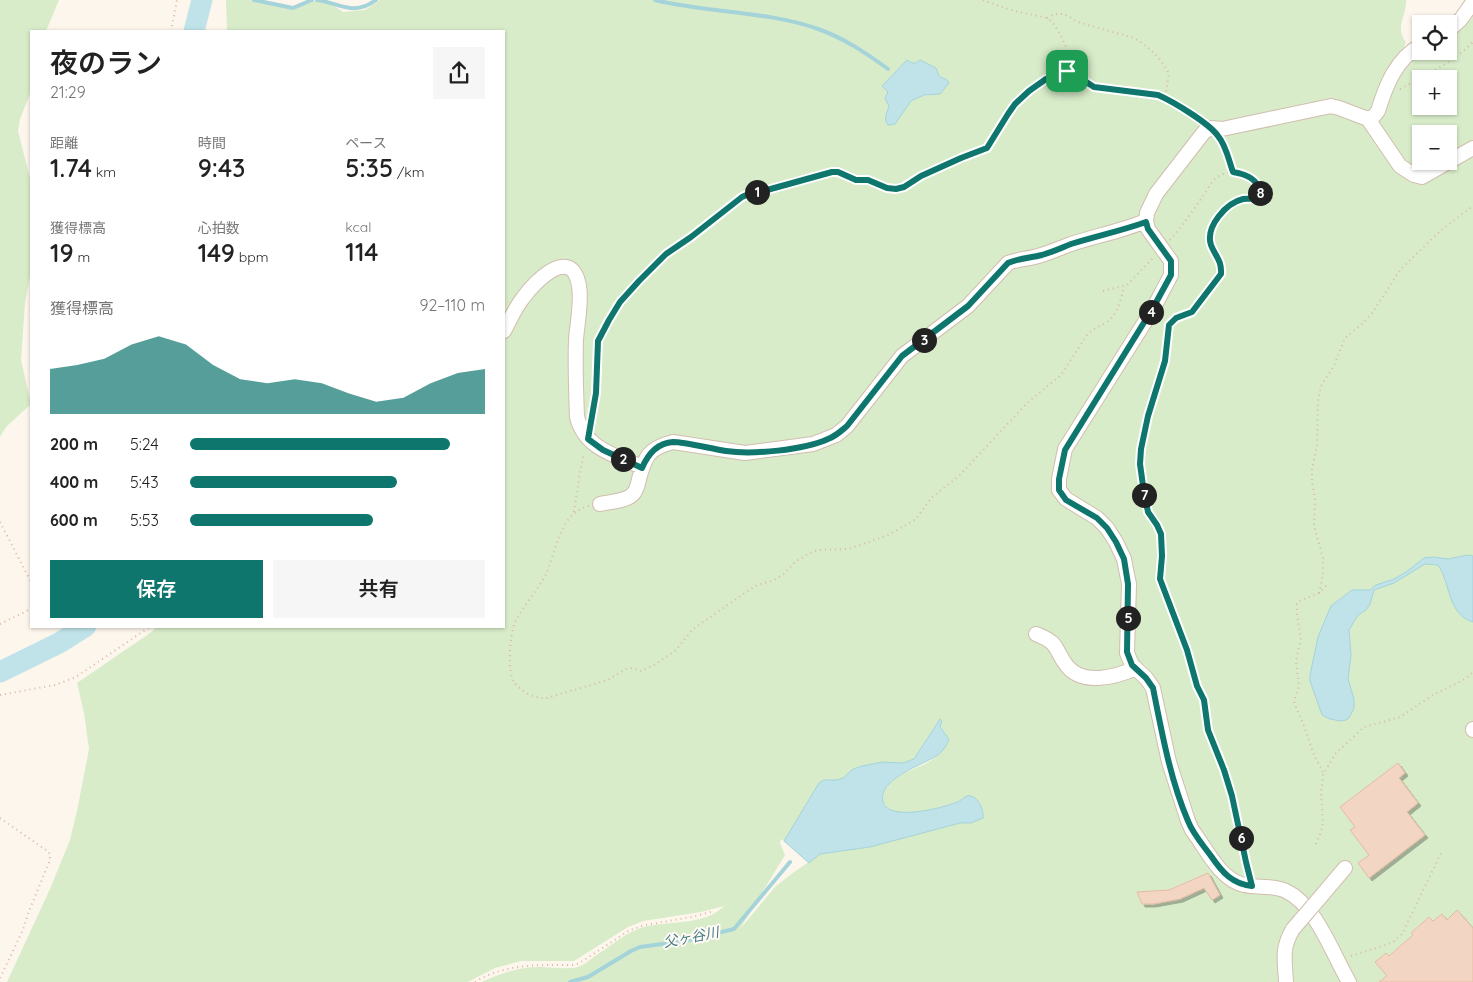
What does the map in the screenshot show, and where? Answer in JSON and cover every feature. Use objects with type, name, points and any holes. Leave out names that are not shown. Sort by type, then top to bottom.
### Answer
[{"type":"street","points":[[1457,23],[1473,2]]},
{"type":"street","points":[[1368,119],[1378,111],[1382,98],[1399,63],[1412,51]]},
{"type":"street","points":[[1349,982],[1316,920],[1300,902],[1286,891],[1244,885],[1229,878],[1192,830],[1169,762],[1153,688],[1146,678],[1132,665],[1127,652],[1128,584],[1124,559],[1107,528],[1097,518],[1066,500],[1059,490],[1059,479],[1065,450],[1153,308],[1171,275],[1171,261],[1148,229],[1146,222],[1147,213],[1156,194],[1204,132],[1211,128],[1222,129],[1331,106],[1368,119],[1400,166],[1414,175],[1422,177],[1473,148]]},
{"type":"street","points":[[600,504],[627,498],[633,494],[638,487],[647,456],[654,449],[673,442],[745,453],[784,449],[827,440],[847,426],[902,356],[968,306],[1008,263],[1016,259],[1037,256],[1118,232],[1146,222]]},
{"type":"street","points":[[505,329],[522,299],[533,286],[555,268],[567,266],[572,271],[580,287],[576,339],[577,417],[580,428],[588,439],[603,450],[642,468]]},
{"type":"street","points":[[1036,634],[1050,640],[1068,667],[1082,676],[1092,678],[1116,676],[1136,668]]},
{"type":"street","points":[[1286,982],[1283,954],[1286,941],[1293,929],[1345,868]]},
{"type":"path","points":[[172,30],[177,0]]},
{"type":"path","points":[[983,0],[1021,13],[1047,18],[1055,25],[1080,78],[1094,87],[1148,92],[1165,98],[1211,128],[1219,137],[1233,172]]},
{"type":"path","points":[[1047,18],[1054,14],[1069,15],[1078,22],[1134,38],[1141,42],[1152,52],[1169,74],[1165,98]]},
{"type":"path","points":[[1382,98],[1450,62],[1461,55],[1473,42]]},
{"type":"path","points":[[574,512],[596,393],[598,341],[620,302],[666,254],[691,237],[728,206],[753,192],[832,172],[838,172],[856,180],[868,180],[887,188],[896,189],[904,187],[921,176],[987,148],[1015,104],[1029,91],[1046,79],[1075,70]]},
{"type":"path","points":[[600,504],[585,507],[571,515],[565,525],[546,574],[522,609],[512,632],[511,674],[522,690],[538,698],[547,698],[608,680],[626,669],[640,670],[654,665],[676,650],[693,628],[755,586],[774,580],[784,574],[795,562],[808,554],[818,550],[848,549],[888,535],[915,520],[932,497],[959,476],[1027,403],[1061,374],[1092,330],[1108,321],[1117,309],[1124,287],[1182,226],[1216,178],[1233,172],[1243,174],[1256,181],[1260,191],[1258,197],[1240,200],[1221,213],[1214,222],[1210,238],[1211,245],[1220,260],[1221,274],[1192,312],[1176,318],[1169,325],[1167,354],[1146,425],[1140,464],[1148,512],[1161,534],[1160,579],[1187,650],[1197,686],[1204,700],[1208,730],[1232,796],[1252,886]]},
{"type":"path","points":[[1318,593],[1323,574],[1323,558],[1314,526],[1315,499],[1312,469],[1317,446],[1318,402],[1321,386],[1334,366],[1345,338],[1372,313],[1401,269],[1440,231],[1473,206]]},
{"type":"path","points":[[1103,291],[1124,287]]},
{"type":"path","points":[[0,522],[30,580]]},
{"type":"path","points":[[1316,844],[1323,823],[1323,769],[1309,745],[1304,726],[1294,702],[1299,686],[1296,661],[1300,638],[1297,604],[1298,600],[1318,593],[1329,584]]},
{"type":"path","points":[[0,624],[30,609]]},
{"type":"path","points":[[0,695],[66,682],[148,628]]},
{"type":"path","points":[[1323,774],[1335,754],[1364,727],[1400,717],[1433,695],[1465,679],[1473,672]]},
{"type":"path","points":[[0,818],[50,854],[50,860],[23,930],[0,978]]},
{"type":"path","points":[[1337,962],[1354,954],[1392,942],[1402,934],[1442,851]]},
{"type":"path","points":[[475,982],[498,971],[520,965],[575,965],[630,930],[645,925],[692,917],[714,911]]},
{"type":"green space","points":[[0,0],[59,0],[46,30],[30,30],[30,94],[20,119],[18,131],[30,178],[30,276],[25,303],[21,360],[30,405],[6,427],[0,437]]},
{"type":"green space","points":[[226,0],[251,0],[294,9],[315,1],[330,3],[343,12],[365,10],[380,0],[1406,0],[1401,32],[1406,42],[1402,54],[1412,52],[1412,60],[1457,60],[1457,15],[1454,15],[1465,0],[1473,0],[1473,982],[481,982],[517,969],[578,967],[620,939],[641,928],[698,919],[717,912],[724,906],[701,912],[643,921],[628,927],[574,961],[521,961],[495,968],[468,982],[7,982],[50,889],[70,840],[77,811],[89,749],[84,713],[77,683],[155,628],[505,628],[505,30],[227,30]],"holes":[[[907,60],[912,63],[920,60],[947,80],[933,95],[925,95],[909,103],[895,124],[885,116],[890,106],[885,98],[888,92],[882,86]],[[938,721],[949,740],[943,750],[933,759],[890,783],[882,801],[888,808],[897,812],[908,813],[947,806],[966,797],[979,820],[960,823],[870,847],[820,854],[775,887],[740,929],[785,855],[780,843],[781,839],[784,841],[819,783],[824,780],[843,778],[853,769],[862,766],[882,762],[903,763],[914,759]]]},
{"type":"water","points":[[907,60],[916,63],[920,60],[936,68],[939,76],[949,83],[940,94],[924,95],[911,101],[895,124],[888,125],[886,113],[889,106],[885,98],[888,92],[882,86]]},
{"type":"water","points":[[1467,555],[1473,556],[1473,622],[1458,612],[1438,565],[1425,564],[1394,583],[1374,590],[1370,604],[1366,610],[1358,615],[1349,630],[1351,655],[1348,679],[1354,699],[1354,708],[1346,720],[1330,719],[1322,715],[1310,681],[1310,675],[1318,637],[1331,606],[1352,590],[1370,590],[1376,585],[1394,579],[1424,558],[1448,559]]},
{"type":"water","points":[[940,719],[942,721],[940,726],[949,740],[944,748],[938,755],[903,774],[887,786],[883,794],[883,802],[887,808],[895,811],[917,812],[950,805],[967,796],[971,796],[979,803],[983,818],[971,823],[960,823],[870,847],[820,854],[809,863],[784,841],[819,783],[824,780],[843,778],[853,769],[862,766],[882,762],[903,763],[914,759]]},
{"type":"building","points":[[1398,763],[1405,773],[1399,778],[1418,803],[1407,812],[1425,835],[1369,878],[1358,863],[1369,855],[1350,830],[1355,827],[1340,807]]},
{"type":"building","points":[[1208,873],[1220,895],[1212,900],[1204,888],[1180,899],[1142,904],[1137,892],[1169,890]]},
{"type":"building","points":[[1457,910],[1473,928],[1473,982],[1379,982],[1387,976],[1375,962],[1386,953],[1389,956],[1413,935],[1411,933],[1429,917],[1433,921],[1442,914],[1447,920]]},
{"type":"waterway","points":[[194,30],[202,0]]},
{"type":"waterway","points":[[254,0],[293,8],[312,0]]},
{"type":"waterway","points":[[317,0],[346,8],[360,8],[376,0]]},
{"type":"waterway","points":[[655,0],[799,23],[846,41],[888,69]]},
{"type":"waterway","points":[[0,672],[59,643],[83,628]]},
{"type":"waterway","name":"父ヶ谷川","points":[[570,982],[588,977],[640,947],[684,941],[734,929],[790,862]]},
{"type":"route","points":[[1075,70],[1080,78],[1094,87],[1148,92],[1165,98],[1211,128],[1219,137],[1233,172],[1243,174],[1256,181],[1259,186],[1258,197],[1255,199],[1244,198],[1217,217],[1210,238],[1211,245],[1220,260],[1221,274],[1219,279],[1192,312],[1176,318],[1169,325],[1167,354],[1143,434],[1140,464],[1146,506],[1161,534],[1160,579],[1187,650],[1197,686],[1204,700],[1208,730],[1224,770],[1237,813],[1252,886],[1244,885],[1229,878],[1188,822],[1169,762],[1153,688],[1146,678],[1132,665],[1127,652],[1128,584],[1124,559],[1107,528],[1097,518],[1066,500],[1059,490],[1059,479],[1065,450],[1153,308],[1171,275],[1171,261],[1148,229],[1146,222],[1044,254],[1016,259],[1008,263],[968,306],[902,356],[892,366],[847,426],[827,440],[784,449],[745,453],[673,442],[654,449],[647,456],[642,468],[603,450],[588,439],[596,393],[598,341],[609,320],[620,302],[666,254],[691,237],[728,206],[753,192],[807,180],[832,172],[838,172],[850,179],[868,180],[887,188],[896,189],[904,187],[921,176],[987,148],[1000,124],[1015,104],[1046,79],[1067,71],[1075,70]]}]
